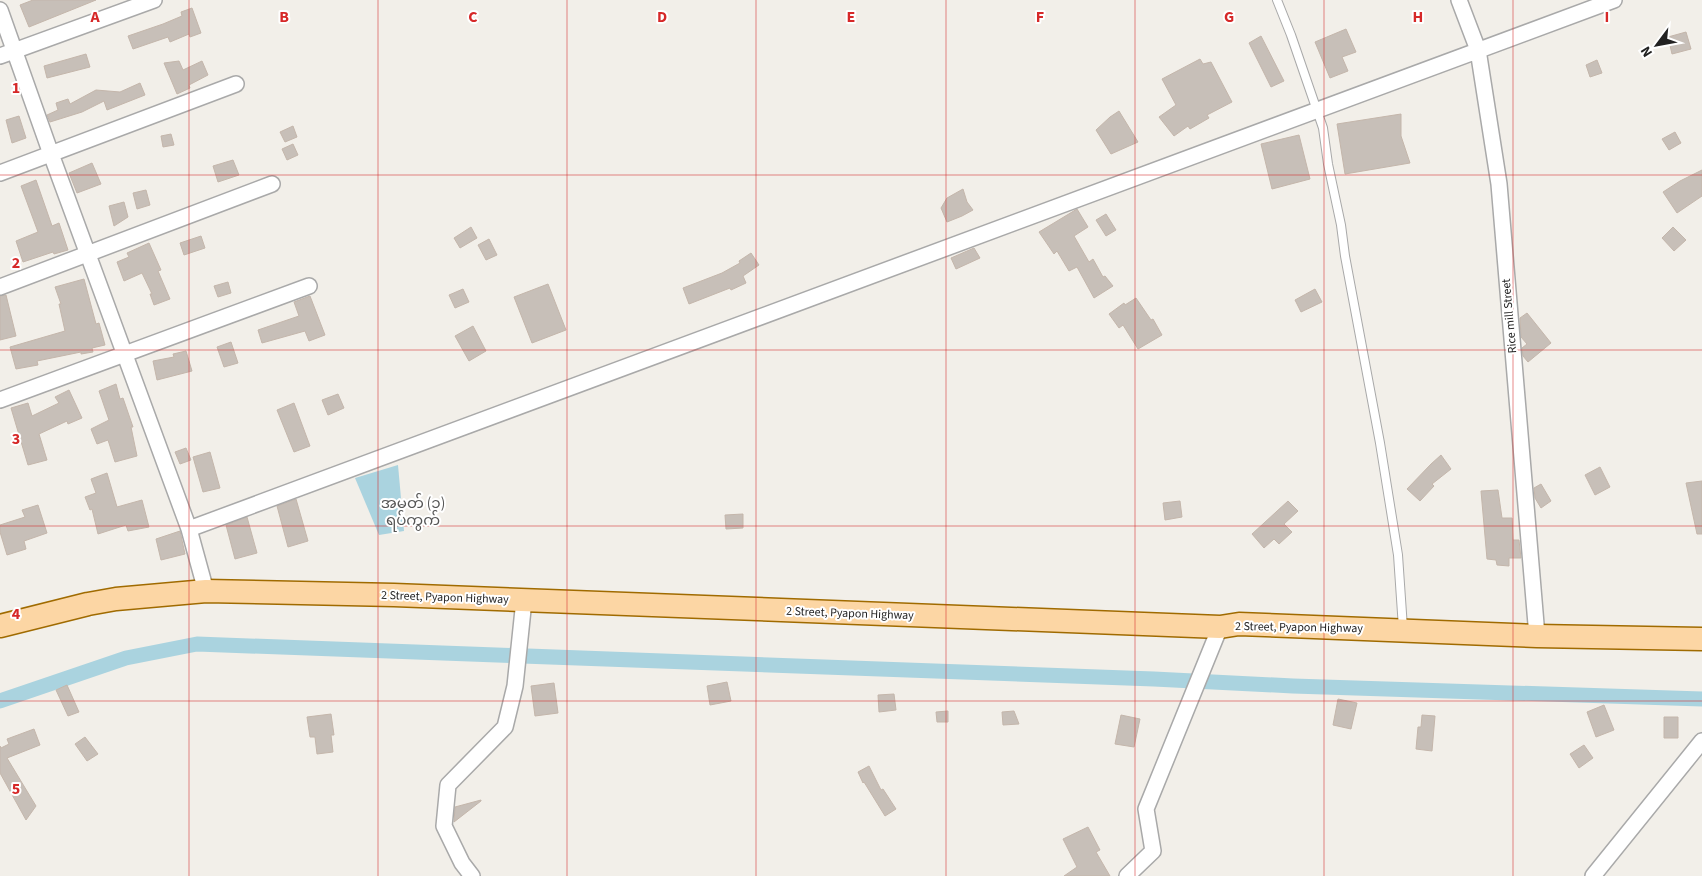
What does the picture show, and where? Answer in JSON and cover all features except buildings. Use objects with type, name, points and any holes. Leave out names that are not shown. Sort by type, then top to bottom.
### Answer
[{"type":"main road","name":"2 Street, Pyapon Highway","points":[[0,626],[116,599],[206,591],[394,595],[1220,627],[1240,624],[1537,636],[1702,639]]},
{"type":"street","points":[[7,53],[154,0]]},
{"type":"street","name":"Rice mill Street","points":[[1458,0],[1478,50],[1498,184],[1537,636]]},
{"type":"street","points":[[189,529],[1614,0]]},
{"type":"street","points":[[0,10],[7,53],[51,154],[125,354],[189,529],[206,591]]},
{"type":"street","points":[[0,173],[236,84]]},
{"type":"street","points":[[0,287],[272,184]]},
{"type":"street","points":[[0,400],[309,286]]},
{"type":"street","points":[[472,876],[462,863],[444,826],[448,785],[505,727],[515,686],[524,600]]},
{"type":"street","points":[[1127,876],[1153,850],[1146,810],[1220,627]]},
{"type":"street","points":[[1593,876],[1702,741]]},
{"type":"lane","points":[[1277,0],[1323,128],[1328,164],[1341,225],[1344,256],[1380,443],[1398,555],[1403,630]]},
{"type":"water","points":[[398,465],[404,531],[379,535],[355,478]]},
{"type":"waterway","points":[[0,701],[126,658],[197,644],[1154,679],[1293,686],[1702,699]]},
{"type":"district","name":"အမှတ် (၁) ရပ်ကွက်","points":[[413,512]]}]
